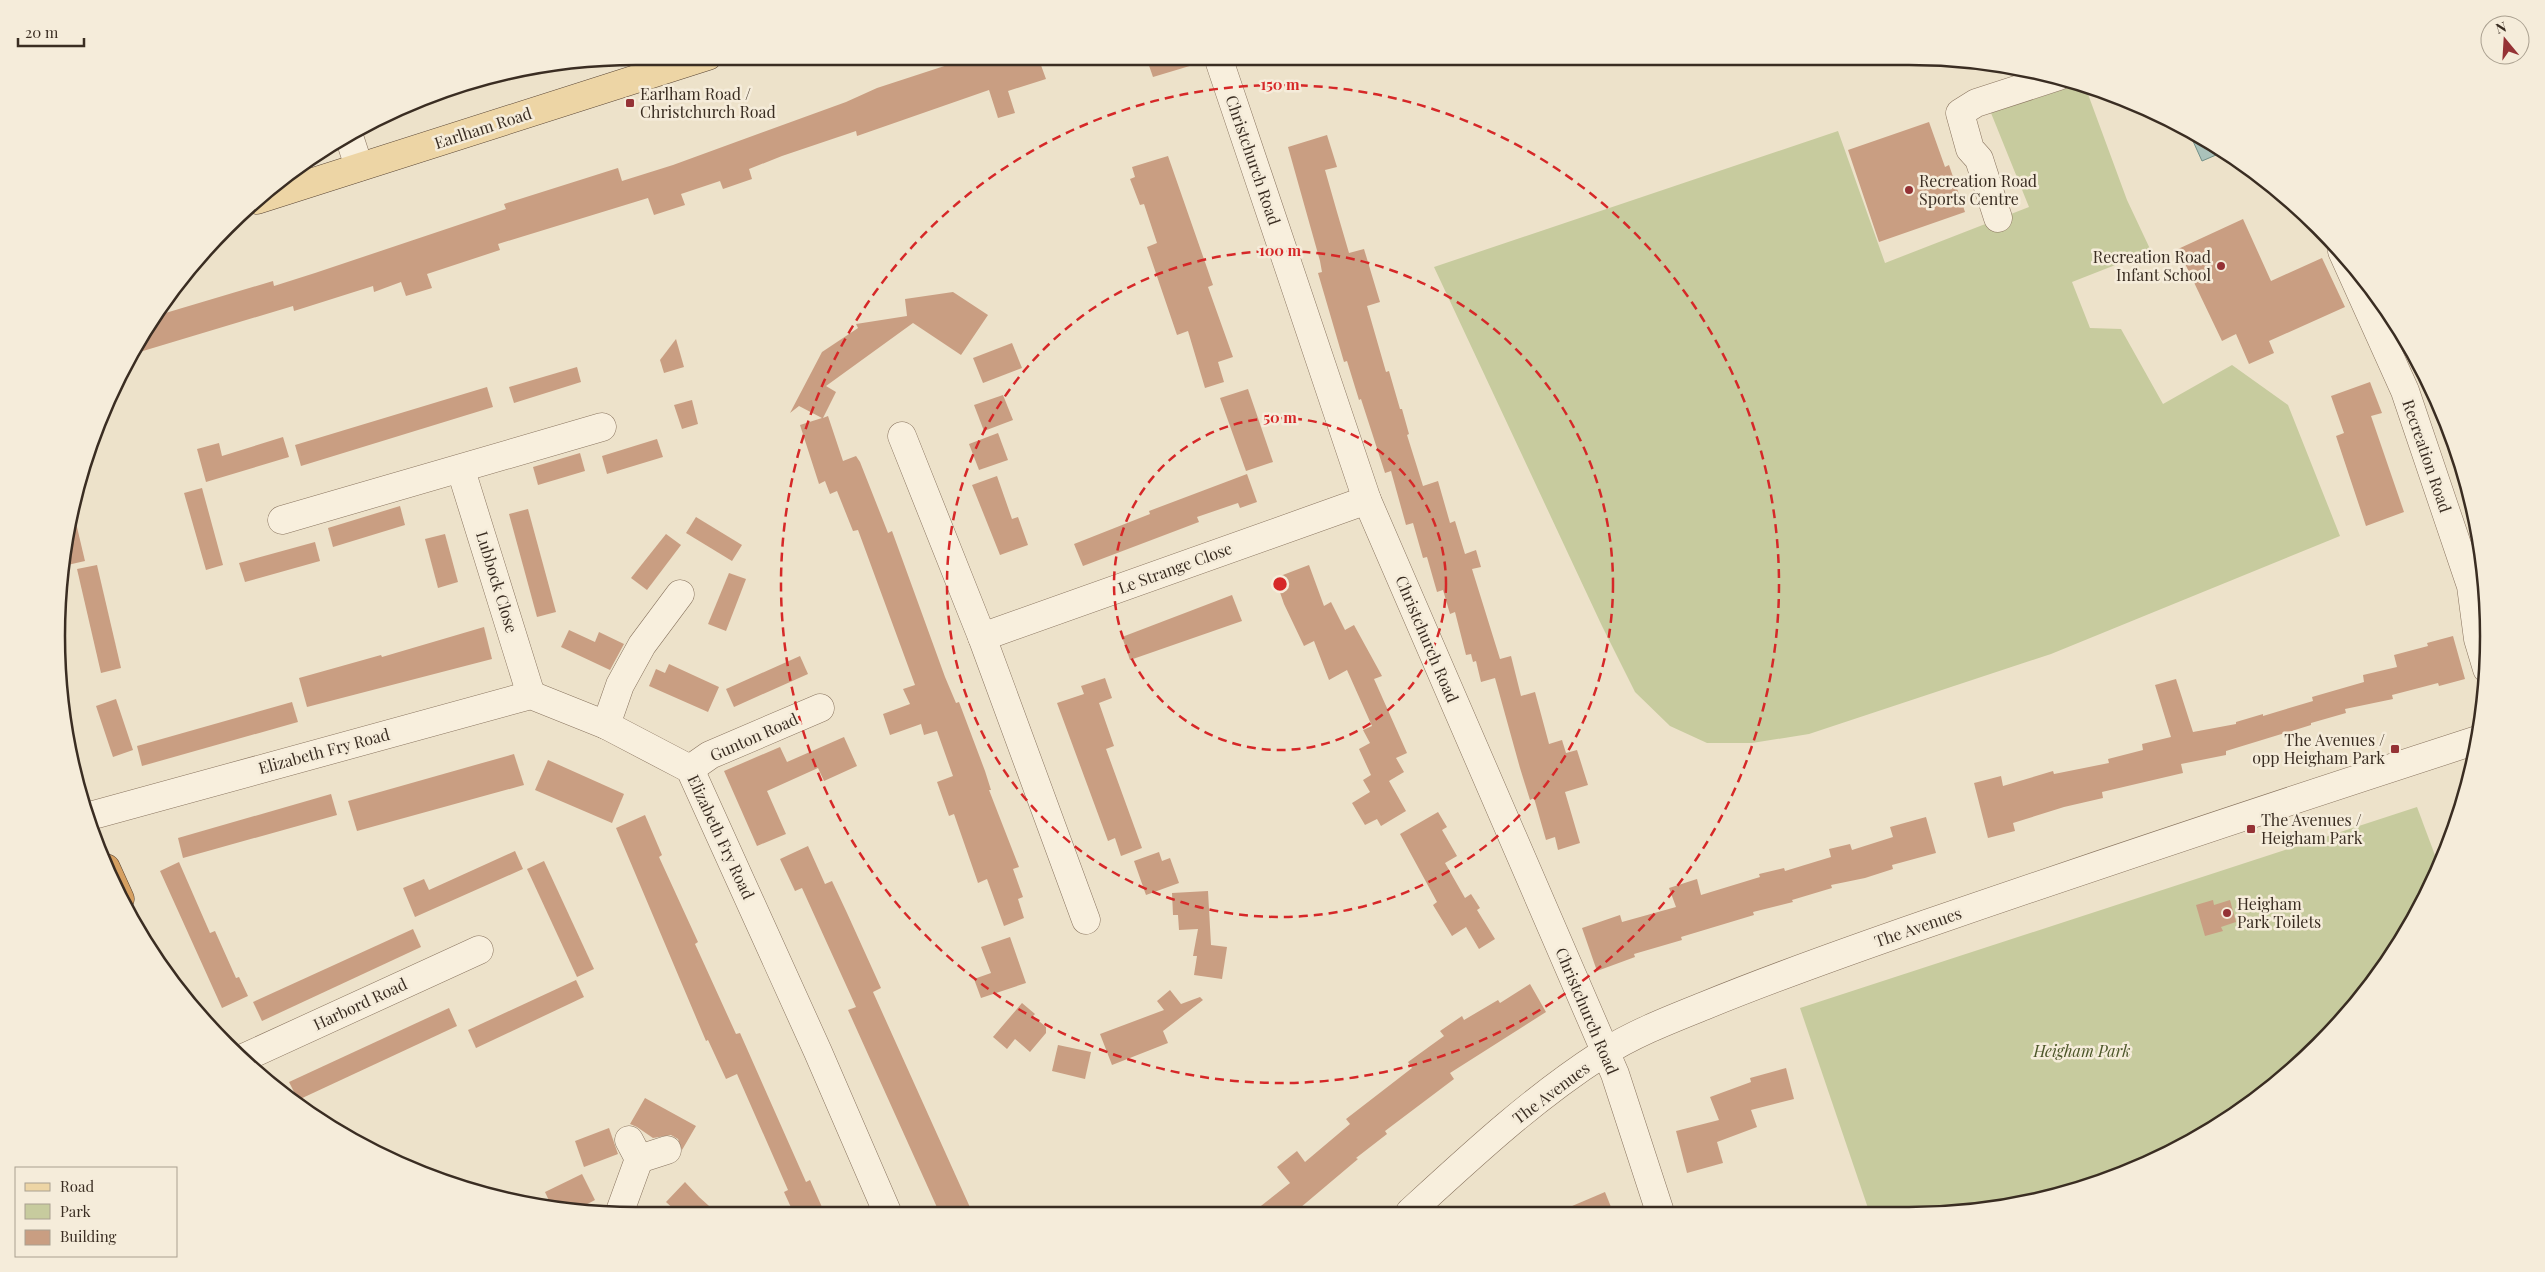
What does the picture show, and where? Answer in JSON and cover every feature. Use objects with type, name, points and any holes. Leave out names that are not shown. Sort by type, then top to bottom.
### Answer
[{"type":"main road","name":"Earlham Road","points":[[275,194],[680,65]]},
{"type":"street","name":"Christchurch Road","points":[[1221,65],[1368,500],[1604,1053],[1615,1074],[1658,1207]]},
{"type":"street","points":[[1998,218],[1979,159],[1970,149],[1960,113],[1976,103],[2043,81]]},
{"type":"street","points":[[351,141],[359,167]]},
{"type":"street","name":"Recreation Road","points":[[2355,280],[2405,391],[2471,586],[2480,645]]},
{"type":"street","points":[[282,520],[461,470],[602,427]]},
{"type":"street","points":[[902,436],[982,637],[1086,920]]},
{"type":"street","name":"Lubbock Close","points":[[461,470],[531,695]]},
{"type":"street","name":"Le Strange Close","points":[[982,637],[1368,500]]},
{"type":"street","points":[[606,725],[620,685],[642,645],[680,594]]},
{"type":"street","name":"Elizabeth Fry Road","points":[[93,815],[531,695],[606,725],[690,769],[818,1052],[885,1207]]},
{"type":"street","name":"Gunton Road","points":[[690,769],[710,754],[820,708]]},
{"type":"street","name":"The Avenues","points":[[1415,1207],[1486,1142],[1604,1053],[1659,1024],[1750,987],[1847,952],[2169,840],[2470,742]]},
{"type":"street","name":"Harbord Road","points":[[249,1056],[479,950]]},
{"type":"street","points":[[621,1207],[634,1149],[667,1150]]},
{"type":"green space","points":[[2069,88],[2088,93],[2127,200],[2151,251],[2072,282],[2090,328],[2121,329],[2163,404],[2232,365],[2288,405],[2340,536],[2051,654],[1809,734],[1752,743],[1707,743],[1670,726],[1635,692],[1602,626],[1434,267],[1838,131],[1885,263],[2029,207],[1991,113]]},
{"type":"green space","name":"Heigham Park","points":[[2417,807],[2436,857],[2404,922],[2362,984],[2313,1040],[2285,1065],[2257,1089],[2194,1131],[2128,1164],[2057,1188],[1984,1202],[1946,1206],[1868,1207],[1800,1008]]},
{"type":"water","points":[[2193,140],[2216,155],[2202,161]]},
{"type":"building","points":[[947,65],[1041,65],[1046,79],[1008,91],[1015,113],[998,118],[989,90],[857,136],[856,131],[782,156],[749,169],[752,179],[723,189],[720,181],[681,194],[685,205],[654,215],[648,198],[498,244],[500,250],[427,274],[432,288],[406,296],[401,282],[374,292],[373,286],[294,311],[293,306],[140,352],[165,313],[273,281],[274,286],[315,273],[506,209],[504,204],[618,168],[622,181],[673,165],[846,102],[877,88]]},
{"type":"building","points":[[1149,65],[1193,65],[1153,77]]},
{"type":"building","name":"Recreation Road Sports Centre","points":[[1929,122],[1945,167],[1949,165],[1965,212],[1879,242],[1848,150]]},
{"type":"building","points":[[1327,135],[1337,167],[1325,170],[1349,253],[1364,249],[1380,302],[1367,306],[1386,372],[1389,371],[1400,409],[1402,409],[1409,434],[1407,435],[1423,486],[1438,481],[1450,523],[1455,521],[1465,554],[1476,550],[1481,567],[1472,569],[1500,659],[1511,656],[1521,696],[1535,692],[1549,744],[1562,740],[1566,753],[1577,750],[1588,785],[1565,792],[1580,843],[1558,850],[1555,837],[1546,840],[1534,798],[1530,800],[1495,678],[1481,682],[1476,661],[1473,662],[1471,654],[1466,655],[1455,612],[1450,614],[1443,590],[1437,592],[1427,557],[1423,558],[1413,523],[1406,525],[1391,471],[1385,473],[1347,361],[1344,362],[1318,273],[1322,272],[1320,261],[1288,147]]},
{"type":"building","points":[[1168,156],[1213,285],[1208,287],[1233,357],[1218,362],[1224,382],[1205,388],[1188,331],[1177,335],[1147,247],[1157,243],[1144,204],[1140,205],[1130,179],[1135,177],[1132,167]]},
{"type":"building","points":[[2243,219],[2271,281],[2322,258],[2345,307],[2269,341],[2274,353],[2249,364],[2236,334],[2222,341],[2178,249]]},
{"type":"building","points":[[953,292],[988,315],[961,355],[913,323],[826,386],[836,392],[823,418],[828,416],[843,461],[856,456],[860,462],[888,533],[892,531],[945,677],[956,703],[959,702],[985,771],[991,790],[989,790],[1019,867],[1013,869],[1023,897],[1018,899],[1024,918],[1004,926],[987,879],[978,883],[954,814],[949,816],[937,782],[953,776],[937,731],[924,735],[921,724],[890,735],[883,714],[910,704],[903,689],[915,685],[858,530],[853,531],[837,491],[830,494],[825,481],[819,484],[800,425],[822,418],[799,406],[790,413],[822,352],[858,328],[856,324],[907,316],[905,299]]},
{"type":"building","points":[[676,339],[684,367],[664,373],[660,360]]},
{"type":"building","points":[[1012,343],[1022,368],[983,383],[973,358]]},
{"type":"building","points":[[577,367],[581,382],[514,403],[509,387]]},
{"type":"building","points":[[2370,382],[2382,413],[2371,416],[2404,512],[2366,526],[2336,436],[2344,433],[2331,396]]},
{"type":"building","points":[[487,387],[493,407],[301,466],[295,445]]},
{"type":"building","points":[[1248,389],[1273,462],[1246,471],[1220,398]]},
{"type":"building","points":[[1003,395],[1013,420],[984,431],[974,405]]},
{"type":"building","points":[[692,400],[698,424],[682,429],[674,405]]},
{"type":"building","points":[[998,433],[1008,460],[979,470],[969,444]]},
{"type":"building","points":[[283,437],[289,457],[206,482],[197,449],[219,443],[222,456]]},
{"type":"building","points":[[657,439],[663,457],[607,474],[602,456]]},
{"type":"building","points":[[580,453],[585,471],[538,485],[533,467]]},
{"type":"building","points":[[1247,474],[1257,502],[1240,508],[1238,503],[1197,517],[1199,522],[1083,566],[1074,544],[1150,514],[1149,511]]},
{"type":"building","points":[[997,476],[1012,519],[1018,517],[1028,545],[1000,555],[972,485]]},
{"type":"building","points":[[202,488],[223,565],[206,570],[184,493]]},
{"type":"building","points":[[400,506],[405,525],[333,547],[328,528]]},
{"type":"building","points":[[528,509],[556,612],[537,617],[509,514]]},
{"type":"building","points":[[696,517],[742,545],[732,561],[686,533]]},
{"type":"building","points":[[76,524],[85,561],[70,564]]},
{"type":"building","points":[[445,534],[458,582],[438,588],[425,539]]},
{"type":"building","points":[[666,534],[681,545],[647,590],[631,578]]},
{"type":"building","points":[[315,542],[320,561],[245,582],[239,563]]},
{"type":"building","points":[[97,565],[121,668],[101,673],[77,569]]},
{"type":"building","points":[[1309,565],[1324,606],[1331,602],[1345,630],[1354,625],[1382,676],[1374,679],[1407,753],[1396,758],[1404,772],[1389,781],[1406,811],[1381,826],[1377,819],[1365,825],[1352,803],[1370,792],[1363,780],[1371,775],[1359,749],[1370,743],[1363,730],[1372,726],[1347,670],[1329,680],[1314,641],[1304,646],[1284,604],[1275,578]]},
{"type":"building","points":[[729,573],[746,579],[726,631],[708,624]]},
{"type":"building","points":[[1232,595],[1242,621],[1130,660],[1122,637]]},
{"type":"building","points":[[484,627],[492,659],[307,707],[299,678],[381,655],[382,657]]},
{"type":"building","points":[[569,630],[595,642],[599,632],[624,644],[610,670],[561,647]]},
{"type":"building","points":[[2453,636],[2465,679],[2439,686],[2438,683],[2392,695],[2393,699],[2345,709],[2346,713],[2226,751],[2226,755],[2181,764],[2183,773],[2102,792],[2103,798],[2064,807],[2013,823],[2015,831],[1988,838],[1974,783],[2001,776],[2003,786],[2053,771],[2054,774],[2109,763],[2108,759],[2143,750],[2142,744],[2171,737],[2155,685],[2176,679],[2193,732],[2236,724],[2236,722],[2313,701],[2312,697],[2364,682],[2363,675],[2397,667],[2394,655],[2428,646],[2427,643]]},
{"type":"building","points":[[800,656],[808,674],[734,707],[726,689]]},
{"type":"building","points":[[669,664],[719,687],[708,712],[649,686],[656,669],[665,673]]},
{"type":"building","points":[[1105,678],[1112,698],[1099,703],[1114,746],[1106,749],[1142,848],[1121,856],[1115,838],[1108,841],[1057,703],[1084,694],[1081,686]]},
{"type":"building","points":[[116,699],[133,750],[113,757],[96,706]]},
{"type":"building","points":[[292,702],[298,722],[142,766],[137,746]]},
{"type":"building","points":[[844,737],[857,766],[824,781],[818,768],[767,791],[786,834],[757,846],[724,771],[780,747],[787,762]]},
{"type":"building","points":[[514,754],[524,785],[357,831],[348,801]]},
{"type":"building","points":[[548,760],[624,794],[612,823],[535,790]]},
{"type":"building","points":[[331,794],[337,815],[183,858],[178,838]]},
{"type":"building","points":[[1438,812],[1447,827],[1442,830],[1457,856],[1445,863],[1465,898],[1471,894],[1480,908],[1477,910],[1495,939],[1479,949],[1466,927],[1452,936],[1433,905],[1437,902],[1400,834]]},
{"type":"building","points":[[645,815],[662,855],[659,857],[698,942],[695,944],[736,1034],[740,1033],[806,1182],[810,1180],[822,1207],[791,1207],[784,1192],[788,1190],[737,1074],[726,1079],[708,1040],[706,1041],[616,828]]},
{"type":"building","points":[[1926,817],[1936,853],[1892,865],[1893,869],[1865,878],[1831,885],[1832,888],[1792,900],[1793,902],[1753,912],[1754,915],[1681,937],[1682,940],[1634,954],[1635,957],[1597,971],[1582,928],[1620,915],[1622,922],[1676,907],[1669,888],[1697,879],[1701,895],[1760,877],[1759,874],[1784,868],[1785,871],[1831,857],[1829,849],[1850,844],[1852,850],[1893,837],[1890,827]]},
{"type":"building","points":[[808,846],[825,884],[832,881],[881,988],[873,992],[970,1207],[937,1207],[848,1010],[856,1007],[802,888],[795,891],[780,859]]},
{"type":"building","points":[[515,851],[523,869],[415,917],[403,888],[424,879],[429,890]]},
{"type":"building","points":[[1159,852],[1162,861],[1170,858],[1179,883],[1146,895],[1134,861]]},
{"type":"building","points":[[544,861],[594,969],[577,977],[527,869]]},
{"type":"building","points":[[179,862],[210,933],[215,931],[236,978],[239,977],[248,996],[222,1008],[160,871]]},
{"type":"building","points":[[1208,891],[1211,945],[1227,947],[1222,979],[1194,975],[1197,956],[1193,956],[1198,929],[1179,930],[1178,915],[1173,915],[1172,893]]},
{"type":"building","points":[[2213,900],[2214,905],[2230,900],[2236,922],[2221,927],[2223,931],[2205,936],[2196,905]]},
{"type":"building","points":[[413,929],[421,947],[262,1021],[253,1002]]},
{"type":"building","points":[[1010,937],[1026,983],[981,998],[974,979],[991,973],[981,947]]},
{"type":"building","points":[[576,980],[584,997],[476,1048],[468,1030]]},
{"type":"building","points":[[1530,984],[1546,1012],[1450,1073],[1454,1079],[1385,1131],[1387,1134],[1356,1158],[1358,1159],[1301,1207],[1260,1207],[1290,1183],[1277,1167],[1297,1151],[1305,1162],[1350,1124],[1346,1119],[1412,1068],[1408,1062],[1444,1036],[1440,1031],[1462,1016],[1464,1020],[1498,1000],[1500,1003]]},
{"type":"building","points":[[1170,990],[1181,1004],[1200,997],[1203,1000],[1163,1031],[1168,1043],[1112,1065],[1100,1034],[1164,1010],[1157,1001]]},
{"type":"building","points":[[1022,1003],[1046,1027],[1046,1033],[1030,1052],[1015,1039],[1007,1049],[993,1037]]},
{"type":"building","points":[[449,1008],[457,1026],[301,1098],[295,1094],[289,1082]]},
{"type":"building","points":[[1058,1045],[1091,1052],[1085,1079],[1052,1071]]},
{"type":"building","points":[[1786,1068],[1794,1099],[1751,1110],[1757,1127],[1717,1142],[1723,1163],[1687,1173],[1676,1131],[1719,1120],[1710,1097],[1751,1082],[1750,1078]]},
{"type":"building","points":[[645,1098],[696,1126],[682,1150],[678,1139],[671,1135],[653,1138],[630,1124]]},
{"type":"building","points":[[609,1128],[618,1154],[584,1167],[575,1141]]},
{"type":"building","points":[[582,1174],[595,1200],[586,1205],[561,1202],[549,1200],[545,1192]]},
{"type":"building","points":[[685,1182],[710,1207],[671,1207],[666,1202]]},
{"type":"building","points":[[1605,1192],[1611,1207],[1570,1207]]},
{"type":"place","name":"Earlham Road / Christchurch Road","points":[[630,103]]},
{"type":"place","name":"Recreation Road Sports Centre","points":[[1909,190]]},
{"type":"place","name":"Recreation Road Infant School","points":[[2221,266]]},
{"type":"place","name":"The Avenues / opp Heigham Park","points":[[2395,749]]},
{"type":"place","name":"The Avenues / Heigham Park","points":[[2251,829]]},
{"type":"place","name":"Heigham Park Toilets","points":[[2227,913]]}]
